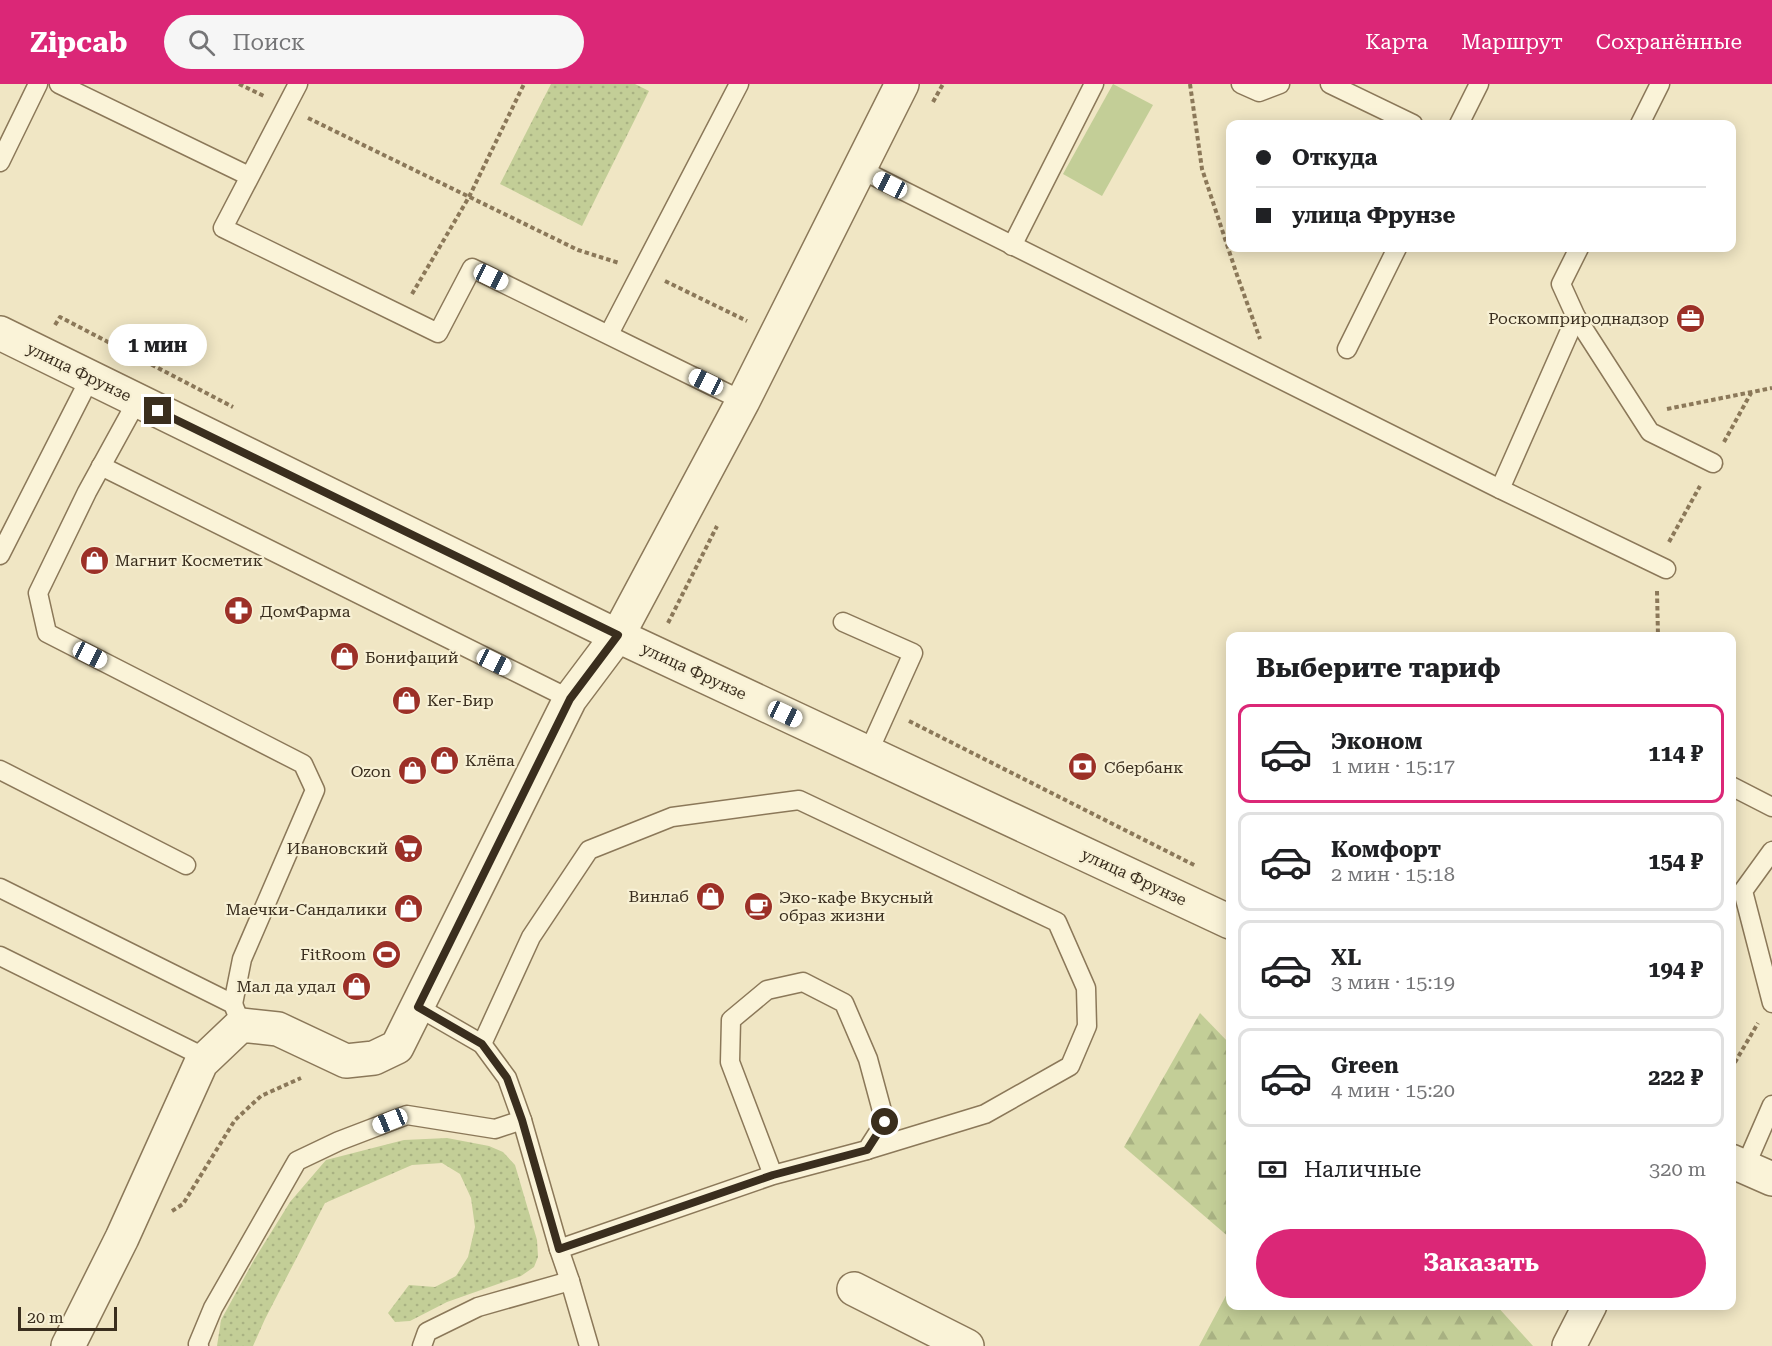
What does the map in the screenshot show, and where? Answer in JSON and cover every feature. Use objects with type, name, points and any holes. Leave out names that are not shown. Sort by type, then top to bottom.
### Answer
[{"type":"street","points":[[68,1346],[122,1238],[201,1064],[237,1015],[278,1029],[346,1061],[374,1058],[397,1047],[570,699],[624,624],[743,401],[902,84]]},
{"type":"street","name":"улица Фрунзе","points":[[0,333],[137,401],[624,624],[868,753],[1226,920]]},
{"type":"street","points":[[854,1289],[967,1346]]},
{"type":"street","points":[[1569,1346],[1587,1310]]},
{"type":"lane","points":[[0,162],[38,84]]},
{"type":"lane","points":[[59,84],[249,176]]},
{"type":"lane","points":[[298,84],[223,228],[438,333],[472,268],[743,401]]},
{"type":"lane","points":[[609,334],[739,84]]},
{"type":"lane","points":[[1012,246],[1094,84]]},
{"type":"lane","points":[[1241,84],[1259,92],[1280,84]]},
{"type":"lane","points":[[1330,84],[1405,120]]},
{"type":"lane","points":[[1461,120],[1479,84]]},
{"type":"lane","points":[[1642,120],[1660,84]]},
{"type":"lane","points":[[860,169],[1500,489],[1666,569]]},
{"type":"lane","points":[[1347,349],[1395,252]]},
{"type":"lane","points":[[1577,252],[1561,284],[1576,317],[1637,414],[1650,432],[1713,463]]},
{"type":"lane","points":[[1500,489],[1576,317]]},
{"type":"lane","points":[[0,555],[90,378]]},
{"type":"lane","points":[[137,401],[101,466],[38,593],[47,633],[303,764],[315,790],[242,958],[235,990],[237,1015]]},
{"type":"lane","points":[[101,466],[570,699]]},
{"type":"lane","points":[[843,622],[913,653],[868,753]]},
{"type":"lane","points":[[0,770],[186,865]]},
{"type":"lane","points":[[1736,789],[1772,807]]},
{"type":"lane","points":[[482,1044],[531,937],[589,850],[672,817],[799,800],[1057,921],[1086,988],[1087,1026],[1070,1066],[985,1114],[867,1150],[773,1175],[559,1249]]},
{"type":"lane","points":[[1772,851],[1737,888],[1772,1002]]},
{"type":"lane","points":[[0,888],[237,1015]]},
{"type":"lane","points":[[0,956],[206,1058]]},
{"type":"lane","points":[[773,1175],[730,1062],[731,1020],[767,990],[803,982],[844,1003],[868,1059],[885,1122],[867,1150]]},
{"type":"lane","points":[[418,1007],[482,1044],[507,1078],[522,1120],[588,1346]]},
{"type":"lane","points":[[1749,1169],[1772,1105]]},
{"type":"lane","points":[[199,1346],[213,1308],[297,1161],[339,1141],[407,1115],[495,1129],[522,1120]]},
{"type":"lane","points":[[422,1346],[427,1332],[478,1307],[570,1281]]},
{"type":"path","points":[[239,84],[578,250],[643,270],[748,322]]},
{"type":"path","points":[[400,315],[469,197],[524,84]]},
{"type":"path","points":[[932,104],[943,84]]},
{"type":"path","points":[[1190,84],[1202,169],[1226,242]]},
{"type":"path","points":[[1229,252],[1274,376]]},
{"type":"path","points":[[52,331],[60,317],[239,410]]},
{"type":"path","points":[[1637,414],[1772,388]]},
{"type":"path","points":[[1688,507],[1700,486]]},
{"type":"path","points":[[624,624],[664,630],[718,524]]},
{"type":"path","points":[[1736,1061],[1772,1002]]},
{"type":"path","points":[[168,1214],[183,1204],[235,1120],[261,1096],[346,1061]]},
{"type":"green space","points":[[551,84],[635,84],[649,91],[582,226],[500,184]]},
{"type":"green space","points":[[1113,84],[1153,105],[1102,196],[1063,174]]},
{"type":"green space","points":[[1200,1013],[1226,1040],[1226,1235],[1124,1147]]},
{"type":"green space","points":[[447,1138],[489,1146],[503,1152],[515,1165],[537,1240],[538,1257],[534,1267],[521,1276],[447,1302],[410,1321],[395,1322],[388,1313],[409,1285],[435,1287],[456,1276],[468,1257],[475,1227],[471,1198],[460,1174],[442,1163],[412,1165],[325,1203],[253,1346],[217,1346],[221,1320],[254,1260],[290,1202],[326,1160],[404,1140]]},
{"type":"green space","points":[[1226,1295],[1226,1310],[1501,1310],[1533,1346],[1199,1346]]},
{"type":"place","name":"Роскомприроднадзор","points":[[1690,318]]},
{"type":"place","name":"Магнит Косметик","points":[[94,560]]},
{"type":"place","name":"ДомФарма","points":[[239,611]]},
{"type":"place","name":"Бонифаций","points":[[344,657]]},
{"type":"place","name":"Кег-Бир","points":[[406,700]]},
{"type":"place","name":"Клёпа","points":[[444,760]]},
{"type":"place","name":"Сбербанк","points":[[1083,767]]},
{"type":"place","name":"Ozon","points":[[412,771]]},
{"type":"place","name":"Ивановский","points":[[409,848]]},
{"type":"place","name":"Винлаб","points":[[710,896]]},
{"type":"place","name":"Эко-кафе Вкусный образ жизни","points":[[758,906]]},
{"type":"place","name":"Маечки-Сандалики","points":[[408,909]]},
{"type":"place","name":"FitRoom","points":[[387,954]]},
{"type":"place","name":"Мал да удал","points":[[357,986]]},
{"type":"route","points":[[158,411],[618,635],[570,699],[418,1007],[482,1044],[507,1078],[522,1120],[559,1249],[773,1175],[867,1150],[885,1122]]}]
